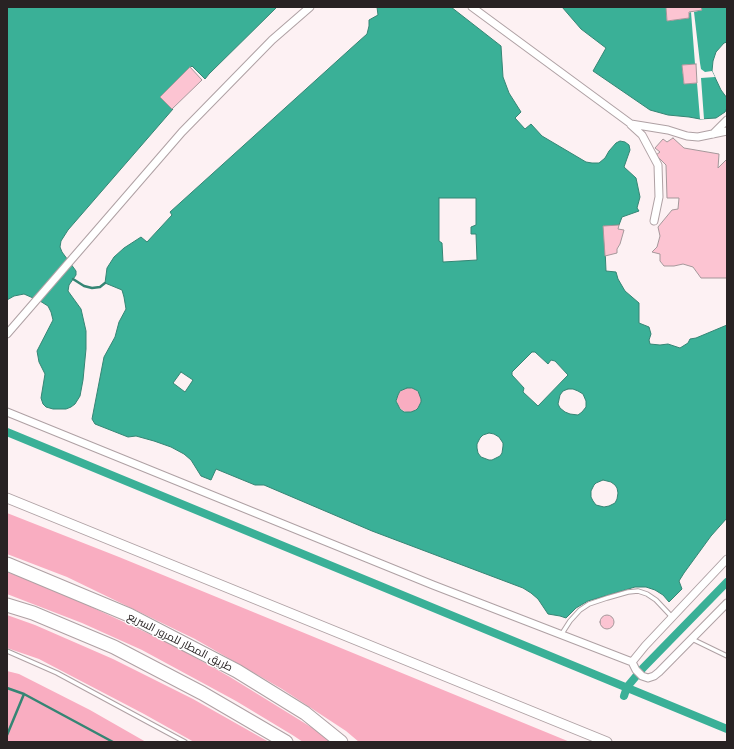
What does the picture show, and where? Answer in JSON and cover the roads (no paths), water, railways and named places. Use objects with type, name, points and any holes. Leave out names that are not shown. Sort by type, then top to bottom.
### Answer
[{"type":"highway","name":"طريق المطار للمرور السريع","points":[[7,564],[129,615],[237,671],[305,713],[341,742]]},
{"type":"highway","points":[[7,605],[114,646],[202,693],[286,742]]},
{"type":"street","points":[[7,334],[182,132],[272,40],[310,7]]},
{"type":"street","points":[[472,7],[631,124],[642,135],[658,165],[659,197],[654,221]]},
{"type":"street","points":[[713,134],[727,120]]},
{"type":"street","points":[[631,124],[698,137],[727,131]]},
{"type":"street","points":[[7,412],[433,585],[632,662],[636,670],[642,676],[648,678],[659,672],[727,602]]},
{"type":"street","points":[[7,498],[607,742]]},
{"type":"street","points":[[632,662],[672,617],[727,560]]},
{"type":"lane","points":[[561,635],[570,621],[580,610],[589,604],[628,592],[638,591],[647,594],[656,600],[672,617]]},
{"type":"lane","points":[[691,639],[727,656]]},
{"type":"lane","points":[[7,651],[57,673],[185,742]]},
{"type":"waterway","points":[[73,279],[84,286],[92,288],[100,287],[105,283]]},
{"type":"waterway","points":[[7,432],[727,729]]},
{"type":"waterway","points":[[624,696],[627,687],[643,668],[727,582]]},
{"type":"waterway","points":[[7,688],[24,694],[113,742]]},
{"type":"waterway","points":[[7,735],[24,694]]}]
